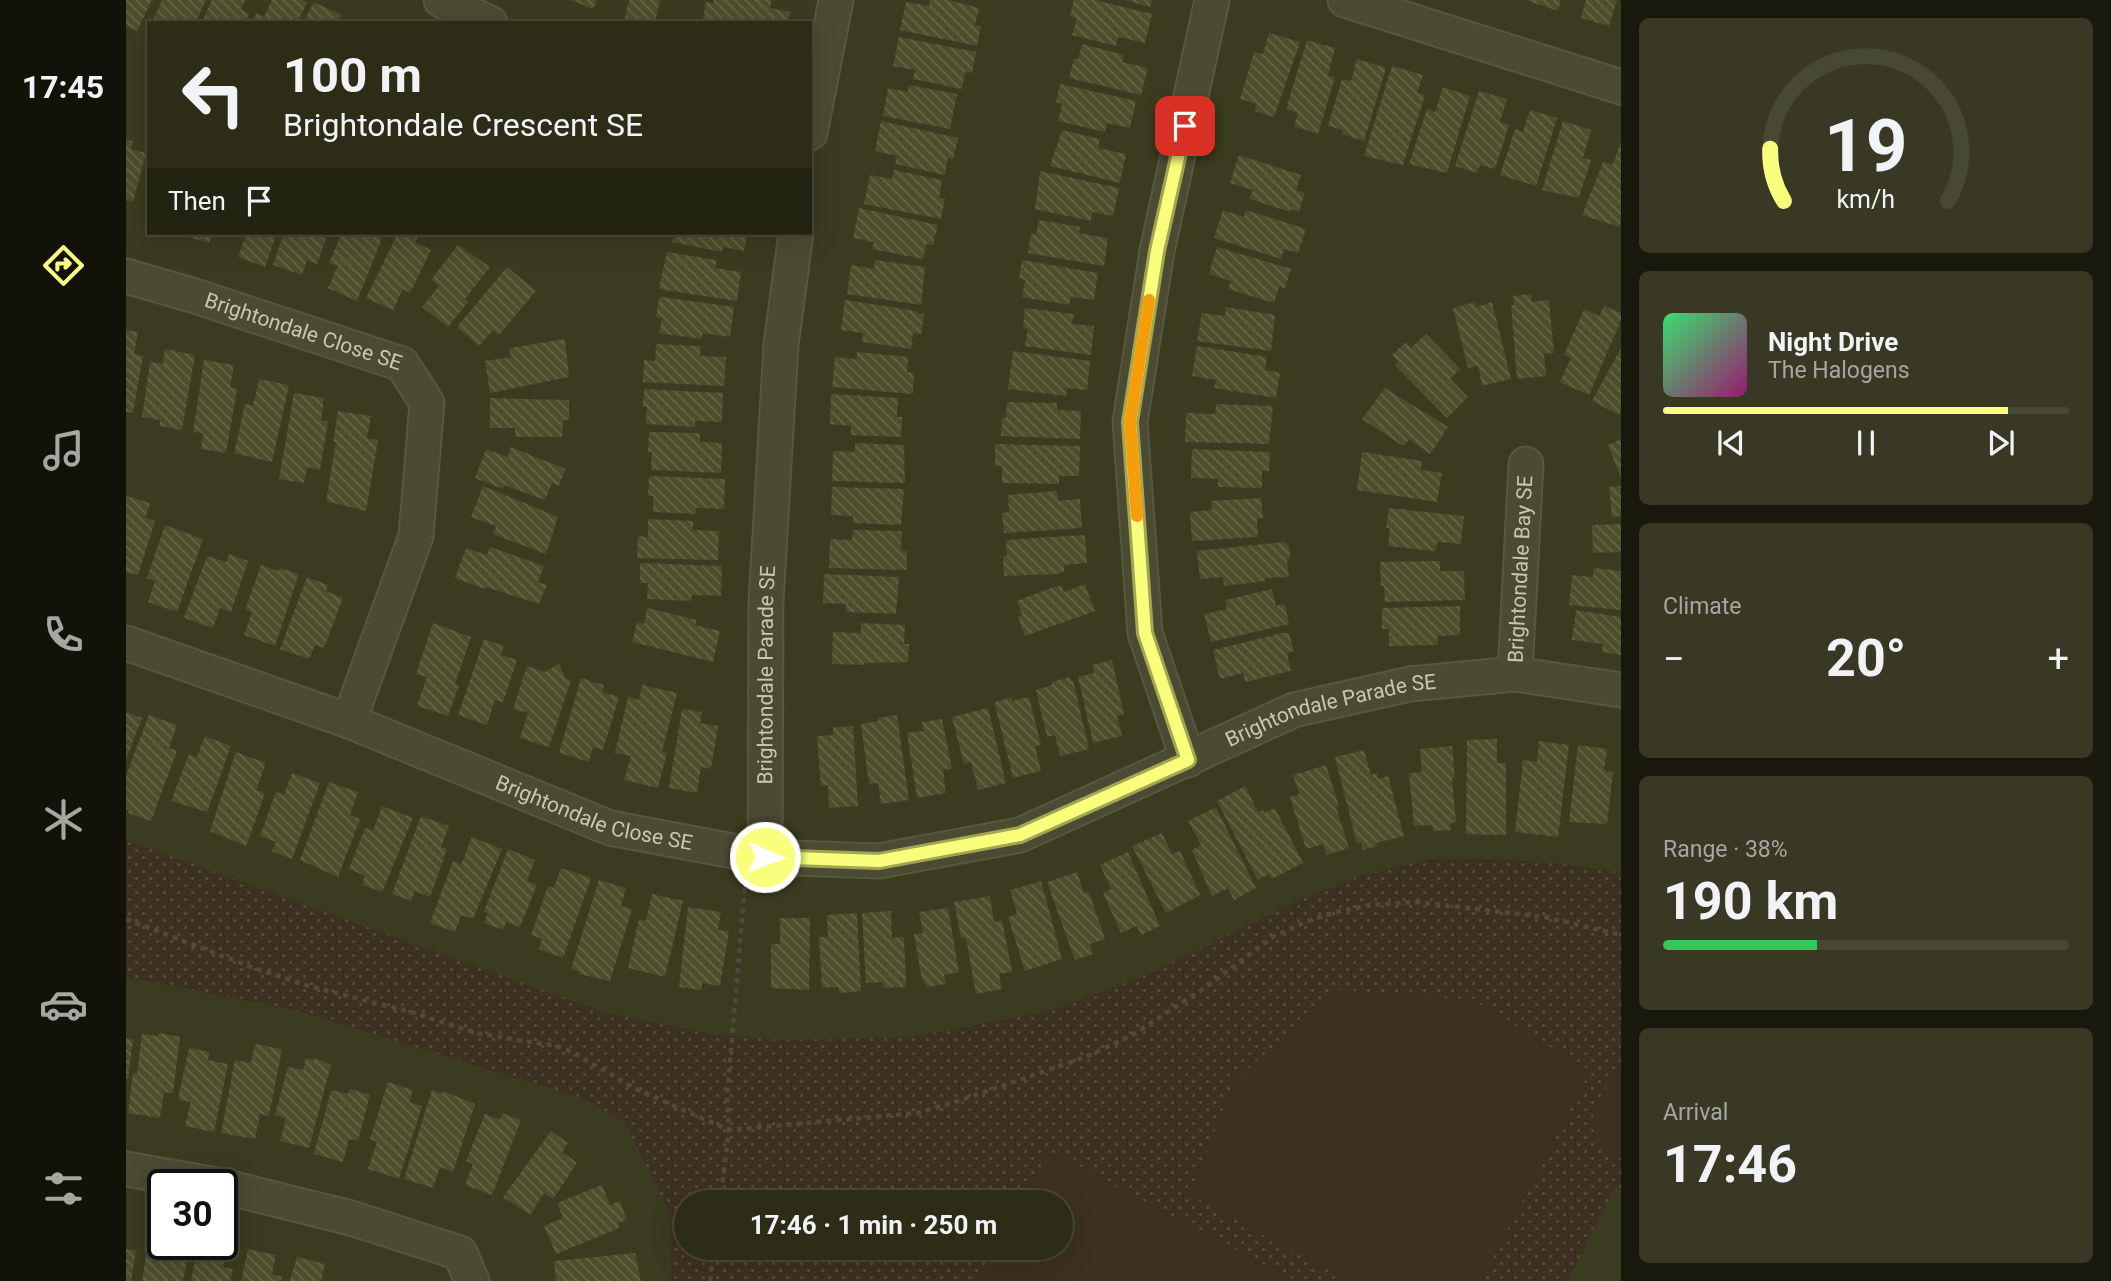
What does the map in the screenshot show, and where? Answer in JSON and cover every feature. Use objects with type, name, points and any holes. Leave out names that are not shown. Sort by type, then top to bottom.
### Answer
[{"type":"street","points":[[441,0],[486,21]]},
{"type":"street","points":[[812,123],[836,0]]},
{"type":"street","points":[[1188,760],[1145,633],[1130,422],[1157,251],[1212,0]]},
{"type":"street","points":[[1345,0],[1621,86]]},
{"type":"street","name":"Brightondale Parade SE","points":[[796,235],[781,345],[766,602],[765,857],[879,861],[1020,835],[1294,710],[1410,684],[1515,674],[1621,690]]},
{"type":"street","name":"Brightondale Close SE","points":[[126,276],[402,364],[427,403],[416,536],[349,721]]},
{"type":"street","name":"Brightondale Bay SE","points":[[1515,674],[1526,464]]},
{"type":"street","name":"Brightondale Close SE","points":[[126,643],[349,721],[610,828],[765,857]]},
{"type":"street","points":[[126,1169],[147,1173]]},
{"type":"street","points":[[238,1190],[351,1218],[460,1253],[472,1281]]},
{"type":"path","points":[[722,1190],[729,1130],[727,1097],[745,884]]},
{"type":"path","points":[[126,919],[309,986],[476,1033],[556,1046],[572,1052],[638,1090],[729,1130],[917,1113],[952,1104],[1086,1057],[1134,1034],[1206,987],[1274,936],[1336,912],[1370,905],[1416,902],[1545,917],[1621,935]]},
{"type":"path","points":[[709,1281],[712,1260]]},
{"type":"shaded area","points":[[126,840],[603,1012],[717,1035],[783,1040],[912,1037],[1053,1010],[1152,973],[1308,896],[1357,877],[1430,859],[1502,859],[1562,864],[1621,872],[1621,1189],[1615,1187],[1567,1281],[671,1281],[671,1215],[624,1122],[585,1099],[298,1011],[126,977]]},
{"type":"shaded area","points":[[1340,990],[1473,1000],[1590,1071],[1481,1281],[1348,1281],[1190,1195],[1235,1080]]},
{"type":"shaded area","points":[[1621,1063],[1621,1159],[1609,1152],[1596,1137],[1593,1117]]},
{"type":"shaded area","points":[[1049,1151],[1296,1281],[981,1281],[992,1260],[1073,1260],[1073,1190],[1028,1190]]},
{"type":"building","points":[[126,0],[152,0],[137,31],[126,25]]},
{"type":"building","points":[[162,0],[206,0],[196,21],[153,21]]},
{"type":"building","points":[[212,0],[245,0],[241,9],[249,14],[246,21],[202,21]]},
{"type":"building","points":[[272,0],[302,0],[307,3],[298,21],[251,21],[257,13],[264,17]]},
{"type":"building","points":[[571,0],[597,0],[593,9]]},
{"type":"building","points":[[629,0],[660,0],[655,21],[624,21]]},
{"type":"building","points":[[714,0],[772,0],[770,8],[790,12],[788,21],[702,21],[706,2],[713,3]]},
{"type":"building","points":[[930,0],[948,0],[979,8],[975,25],[981,26],[977,46],[900,30],[906,2],[929,6]]},
{"type":"building","points":[[1074,0],[1095,0],[1152,14],[1145,43],[1118,37],[1116,46],[1072,35],[1077,18],[1070,16]]},
{"type":"building","points":[[1125,0],[1152,0],[1150,7]]},
{"type":"building","points":[[1525,0],[1561,0],[1558,11]]},
{"type":"building","points":[[1586,0],[1617,0],[1609,26],[1581,18]]},
{"type":"building","points":[[314,2],[341,15],[338,21],[304,21]]},
{"type":"building","points":[[1269,33],[1300,42],[1274,117],[1255,111],[1256,104],[1240,99],[1254,52],[1263,54]]},
{"type":"building","points":[[899,37],[976,52],[972,73],[965,72],[962,89],[913,79],[915,70],[893,66]]},
{"type":"building","points":[[1307,40],[1335,48],[1328,75],[1335,77],[1318,134],[1294,126],[1298,113],[1286,109]]},
{"type":"building","points":[[1082,44],[1124,55],[1122,62],[1148,68],[1141,95],[1069,78],[1074,59],[1078,59]]},
{"type":"building","points":[[1357,59],[1386,68],[1364,141],[1328,126],[1342,79],[1351,81]]},
{"type":"building","points":[[1392,66],[1423,75],[1417,93],[1425,95],[1403,165],[1364,156]]},
{"type":"building","points":[[1060,84],[1136,101],[1130,128],[1107,123],[1105,132],[1058,121],[1062,104],[1056,102]]},
{"type":"building","points":[[909,85],[957,94],[950,129],[883,116],[888,88],[908,92]]},
{"type":"building","points":[[1443,87],[1470,96],[1447,173],[1409,164],[1427,109],[1435,112]]},
{"type":"building","points":[[1479,91],[1507,99],[1500,122],[1509,125],[1495,169],[1480,165],[1477,173],[1455,166]]},
{"type":"building","points":[[1530,110],[1557,118],[1536,186],[1500,175],[1515,129],[1523,132]]},
{"type":"building","points":[[881,121],[958,138],[953,159],[948,158],[945,175],[895,164],[897,156],[875,151]]},
{"type":"building","points":[[1563,121],[1591,130],[1583,158],[1591,160],[1579,198],[1542,190]]},
{"type":"building","points":[[1062,130],[1100,139],[1098,148],[1126,154],[1120,183],[1050,166]]},
{"type":"building","points":[[126,140],[133,141],[131,149],[146,153],[133,202],[126,200]]},
{"type":"building","points":[[1621,142],[1619,227],[1582,215],[1603,162],[1612,165]]},
{"type":"building","points":[[1239,155],[1301,175],[1296,190],[1305,193],[1299,212],[1291,209],[1290,212],[1250,199],[1253,190],[1230,183]]},
{"type":"building","points":[[894,170],[942,180],[939,198],[945,199],[941,219],[864,204],[870,175],[892,179]]},
{"type":"building","points":[[1040,171],[1119,188],[1113,216],[1092,212],[1091,221],[1035,209]]},
{"type":"building","points":[[859,208],[938,225],[933,245],[926,244],[923,259],[872,249],[874,242],[853,238]]},
{"type":"building","points":[[1223,210],[1244,217],[1246,210],[1306,229],[1298,253],[1284,249],[1281,259],[1214,238]]},
{"type":"building","points":[[1039,220],[1080,227],[1079,233],[1108,238],[1104,266],[1028,253],[1031,234],[1036,235]]},
{"type":"building","points":[[183,235],[211,235],[209,243]]},
{"type":"building","points":[[246,235],[276,235],[265,267],[238,257]]},
{"type":"building","points":[[283,235],[327,235],[317,264],[307,260],[302,275],[273,265]]},
{"type":"building","points":[[341,235],[379,235],[378,237],[382,238],[357,301],[328,288],[338,266],[329,263]]},
{"type":"building","points":[[397,235],[418,236],[415,242],[431,250],[410,293],[403,289],[393,310],[366,298]]},
{"type":"building","points":[[674,235],[747,235],[744,251],[723,247],[722,252],[672,242]]},
{"type":"building","points":[[458,245],[490,267],[465,299],[468,302],[448,327],[422,307],[439,286],[431,280]]},
{"type":"building","points":[[1217,247],[1291,269],[1285,288],[1279,287],[1274,303],[1228,289],[1231,281],[1209,274]]},
{"type":"building","points":[[667,252],[717,260],[715,268],[741,272],[737,301],[659,289]]},
{"type":"building","points":[[875,260],[925,267],[921,305],[847,294],[851,265],[874,269]]},
{"type":"building","points":[[1022,260],[1098,273],[1094,300],[1071,297],[1069,305],[1022,297],[1025,280],[1019,279]]},
{"type":"building","points":[[507,267],[536,291],[499,335],[493,330],[479,346],[457,327]]},
{"type":"building","points":[[1531,294],[1531,302],[1549,300],[1554,353],[1544,354],[1546,376],[1517,379],[1511,305],[1514,305],[1513,296]]},
{"type":"building","points":[[659,298],[734,307],[730,337],[703,333],[702,339],[659,333],[662,318],[656,317]]},
{"type":"building","points":[[845,300],[924,314],[921,334],[913,333],[911,349],[862,342],[863,333],[841,330]]},
{"type":"building","points":[[1475,302],[1476,307],[1492,302],[1511,379],[1482,386],[1478,366],[1468,368],[1453,308]]},
{"type":"building","points":[[1604,306],[1621,313],[1621,320],[1589,395],[1560,382],[1571,358],[1564,355],[1584,309],[1599,316]]},
{"type":"building","points":[[1226,307],[1275,315],[1271,351],[1197,341],[1202,313],[1225,316]]},
{"type":"building","points":[[1025,308],[1074,314],[1072,324],[1094,326],[1091,355],[1025,346],[1028,329],[1023,328]]},
{"type":"building","points":[[126,330],[138,332],[134,354],[143,356],[133,413],[126,412]]},
{"type":"building","points":[[1426,334],[1460,369],[1450,379],[1468,397],[1447,418],[1395,365],[1398,361],[1392,355],[1406,342],[1411,348]]},
{"type":"building","points":[[565,339],[569,377],[490,393],[485,361],[511,357],[509,348]]},
{"type":"building","points":[[656,344],[701,346],[700,356],[726,357],[724,386],[643,382],[644,360],[655,361]]},
{"type":"building","points":[[1197,346],[1267,357],[1265,370],[1280,373],[1276,398],[1214,388],[1216,380],[1192,376]]},
{"type":"building","points":[[1621,348],[1621,411],[1619,415],[1592,401]]},
{"type":"building","points":[[165,349],[195,355],[182,430],[159,426],[160,420],[142,417],[150,362],[163,364]]},
{"type":"building","points":[[1013,351],[1090,361],[1087,390],[1067,388],[1066,396],[1008,389]]},
{"type":"building","points":[[857,352],[908,357],[907,372],[914,373],[913,394],[832,387],[835,357],[857,359]]},
{"type":"building","points":[[204,360],[234,365],[230,387],[237,389],[226,453],[201,449],[203,433],[193,432]]},
{"type":"building","points":[[259,379],[289,385],[272,462],[234,453],[245,404],[253,406]]},
{"type":"building","points":[[1385,388],[1448,427],[1430,454],[1409,439],[1404,446],[1400,444],[1362,419]]},
{"type":"building","points":[[644,389],[723,393],[722,422],[695,421],[695,427],[646,424]]},
{"type":"building","points":[[294,393],[324,398],[321,420],[328,422],[320,470],[307,467],[304,483],[279,479]]},
{"type":"building","points":[[831,394],[898,398],[897,417],[902,417],[901,437],[851,435],[851,426],[830,424]]},
{"type":"building","points":[[490,398],[569,400],[569,420],[563,420],[562,437],[515,437],[515,428],[490,428]]},
{"type":"building","points":[[1007,402],[1057,403],[1057,410],[1081,411],[1080,439],[1001,436],[1002,418],[1006,418]]},
{"type":"building","points":[[1216,404],[1273,406],[1269,444],[1185,442],[1186,413],[1215,414]]},
{"type":"building","points":[[338,411],[371,416],[367,438],[378,440],[366,511],[326,501],[336,442],[333,442]]},
{"type":"building","points":[[649,432],[700,433],[700,442],[722,443],[721,473],[651,470]]},
{"type":"building","points":[[1621,439],[1621,478],[1608,445]]},
{"type":"building","points":[[855,443],[904,445],[905,483],[832,481],[833,451],[855,452]]},
{"type":"building","points":[[995,444],[1080,446],[1079,476],[1059,476],[1059,484],[1002,483],[1002,466],[995,466]]},
{"type":"building","points":[[511,447],[565,469],[559,486],[552,483],[545,500],[475,478],[486,449],[508,457]]},
{"type":"building","points":[[1192,449],[1270,452],[1269,471],[1262,471],[1262,488],[1218,487],[1218,479],[1191,478]]},
{"type":"building","points":[[1362,452],[1422,461],[1421,470],[1442,473],[1437,502],[1357,490]]},
{"type":"building","points":[[649,477],[725,479],[724,509],[696,508],[696,514],[653,512],[653,496],[648,496]]},
{"type":"building","points":[[483,486],[558,517],[546,554],[493,534],[496,526],[471,517]]},
{"type":"building","points":[[1621,486],[1621,516],[1612,517],[1609,487]]},
{"type":"building","points":[[832,487],[904,489],[901,525],[853,523],[853,516],[831,515]]},
{"type":"building","points":[[1057,491],[1058,501],[1080,499],[1082,528],[1004,533],[1002,513],[1009,512],[1008,495]]},
{"type":"building","points":[[126,496],[150,503],[145,518],[155,521],[138,575],[126,572]]},
{"type":"building","points":[[1261,498],[1263,518],[1257,519],[1258,537],[1192,541],[1190,512],[1212,510],[1211,501]]},
{"type":"building","points":[[1389,508],[1464,516],[1461,544],[1437,542],[1436,550],[1432,551],[1388,546],[1390,528],[1386,528]]},
{"type":"building","points":[[648,519],[693,521],[693,530],[719,531],[718,560],[637,558],[638,536],[648,537]]},
{"type":"building","points":[[1621,524],[1621,552],[1593,553],[1592,525]]},
{"type":"building","points":[[165,525],[203,539],[177,612],[148,602],[155,581],[147,578]]},
{"type":"building","points":[[853,530],[902,531],[901,551],[907,551],[907,570],[829,568],[830,539],[852,540]]},
{"type":"building","points":[[1085,535],[1087,563],[1064,565],[1064,572],[1057,574],[1004,576],[1003,556],[1007,556],[1006,540]]},
{"type":"building","points":[[1284,542],[1289,546],[1289,577],[1265,578],[1265,581],[1224,586],[1223,577],[1200,579],[1197,551]]},
{"type":"building","points":[[490,547],[544,566],[538,582],[547,585],[539,604],[455,578],[466,548],[487,555]]},
{"type":"building","points":[[229,554],[248,561],[231,612],[220,608],[213,628],[184,618],[207,556],[226,562]]},
{"type":"building","points":[[1440,561],[1440,571],[1464,571],[1465,600],[1385,602],[1380,562]]},
{"type":"building","points":[[640,563],[722,566],[721,596],[692,595],[691,601],[647,599],[648,583],[640,583]]},
{"type":"building","points":[[261,565],[299,574],[275,646],[244,635],[252,612],[245,610]]},
{"type":"building","points":[[1594,568],[1621,571],[1621,610],[1569,605],[1572,575],[1593,577]]},
{"type":"building","points":[[824,574],[899,577],[896,614],[846,612],[846,604],[823,603]]},
{"type":"building","points":[[307,577],[328,585],[326,591],[343,598],[324,648],[315,645],[309,659],[280,649]]},
{"type":"building","points":[[1085,584],[1095,611],[1025,636],[1018,617],[1022,615],[1017,601],[1054,587],[1061,586],[1064,592]]},
{"type":"building","points":[[1272,589],[1276,606],[1285,604],[1289,624],[1211,642],[1204,614],[1227,609],[1225,600]]},
{"type":"building","points":[[1460,606],[1460,635],[1437,636],[1438,645],[1389,646],[1389,629],[1382,629],[1382,608]]},
{"type":"building","points":[[647,608],[697,620],[695,625],[720,631],[713,662],[632,642],[637,622],[644,624]]},
{"type":"building","points":[[1576,610],[1621,617],[1621,655],[1602,652],[1603,644],[1572,640]]},
{"type":"building","points":[[433,623],[471,637],[455,684],[459,685],[448,716],[417,706],[427,677],[416,674]]},
{"type":"building","points":[[861,623],[905,625],[904,644],[909,644],[908,662],[832,664],[833,632],[861,633]]},
{"type":"building","points":[[1289,633],[1294,651],[1287,653],[1291,671],[1245,682],[1243,673],[1220,679],[1213,650]]},
{"type":"building","points":[[484,639],[504,646],[501,655],[517,660],[503,702],[495,700],[487,725],[458,715]]},
{"type":"building","points":[[1112,660],[1124,714],[1117,716],[1122,736],[1093,743],[1078,677],[1094,673],[1092,665]]},
{"type":"building","points":[[559,664],[566,678],[571,680],[549,747],[520,738],[528,713],[513,709],[527,666],[544,672]]},
{"type":"building","points":[[1070,677],[1071,681],[1073,680],[1089,749],[1060,756],[1055,735],[1047,737],[1036,690]]},
{"type":"building","points":[[581,678],[604,685],[602,692],[619,697],[603,750],[593,747],[589,762],[559,753]]},
{"type":"building","points":[[642,685],[677,693],[662,752],[667,753],[658,788],[624,780],[631,756],[615,753],[628,697],[639,700]]},
{"type":"building","points":[[1012,697],[1012,701],[1029,697],[1041,745],[1035,746],[1041,771],[1013,778],[995,705],[995,702]]},
{"type":"building","points":[[988,708],[1006,783],[978,790],[971,762],[964,764],[952,717]]},
{"type":"building","points":[[682,709],[702,712],[700,723],[718,726],[711,769],[701,767],[697,793],[669,788]]},
{"type":"building","points":[[126,712],[142,718],[126,759]]},
{"type":"building","points":[[149,715],[177,725],[169,748],[177,751],[151,821],[128,813],[129,810],[126,809],[126,776]]},
{"type":"building","points":[[897,715],[909,800],[881,804],[878,783],[869,784],[861,724]]},
{"type":"building","points":[[942,719],[952,769],[943,770],[946,793],[917,798],[907,733],[923,731],[922,722]]},
{"type":"building","points":[[853,726],[858,806],[829,808],[828,785],[821,786],[817,736],[833,735],[833,727]]},
{"type":"building","points":[[205,736],[231,746],[207,812],[171,801],[189,754],[197,757]]},
{"type":"building","points":[[1497,739],[1497,763],[1506,763],[1506,835],[1466,834],[1467,740]]},
{"type":"building","points":[[1539,741],[1569,745],[1558,837],[1515,832],[1523,760],[1537,762]]},
{"type":"building","points":[[1578,745],[1607,749],[1604,771],[1613,772],[1607,824],[1569,822]]},
{"type":"building","points":[[1452,746],[1456,822],[1450,823],[1451,830],[1433,831],[1432,825],[1414,826],[1409,773],[1422,772],[1420,749]]},
{"type":"building","points":[[1364,750],[1371,775],[1377,773],[1378,779],[1388,776],[1404,836],[1376,843],[1377,846],[1363,850],[1361,842],[1356,840],[1335,757]]},
{"type":"building","points":[[236,752],[266,763],[256,790],[265,793],[246,846],[210,831]]},
{"type":"building","points":[[1326,765],[1349,848],[1327,855],[1323,844],[1306,849],[1290,797],[1299,794],[1293,775]]},
{"type":"building","points":[[292,773],[320,783],[292,859],[272,851],[276,842],[260,836],[276,792],[284,795]]},
{"type":"building","points":[[329,782],[358,792],[350,815],[360,819],[338,877],[300,860]]},
{"type":"building","points":[[1245,786],[1258,812],[1263,810],[1264,813],[1275,808],[1303,863],[1272,879],[1269,874],[1258,880],[1217,801]]},
{"type":"building","points":[[382,806],[413,818],[382,892],[362,885],[365,876],[349,869],[365,828],[373,831]]},
{"type":"building","points":[[1216,807],[1256,888],[1234,900],[1228,888],[1212,896],[1192,850],[1201,845],[1188,821]]},
{"type":"building","points":[[421,816],[449,826],[441,847],[447,849],[430,897],[415,891],[411,901],[392,894]]},
{"type":"building","points":[[1162,833],[1172,854],[1180,851],[1200,895],[1166,913],[1132,846]]},
{"type":"building","points":[[472,837],[502,849],[473,919],[461,915],[455,932],[430,923],[453,861],[461,865]]},
{"type":"building","points":[[508,849],[535,860],[527,881],[537,885],[520,927],[506,922],[503,930],[484,923],[488,913],[484,912]]},
{"type":"building","points":[[1128,852],[1160,926],[1141,935],[1137,926],[1121,933],[1103,893],[1111,889],[1100,865]]},
{"type":"building","points":[[561,868],[591,878],[563,958],[539,949],[542,939],[531,935],[548,886],[554,888]]},
{"type":"building","points":[[1077,872],[1084,893],[1089,892],[1105,939],[1090,944],[1093,954],[1075,960],[1047,882]]},
{"type":"building","points":[[599,880],[626,888],[621,906],[632,909],[610,981],[579,974],[580,972],[571,969]]},
{"type":"building","points":[[1041,881],[1062,959],[1025,971],[1008,917],[1017,914],[1010,890]]},
{"type":"building","points":[[652,894],[683,901],[665,977],[628,968],[639,919],[646,921]]},
{"type":"building","points":[[990,896],[994,922],[1002,920],[1012,972],[999,974],[1002,989],[976,994],[966,938],[961,938],[954,902]]},
{"type":"building","points":[[688,907],[721,912],[718,930],[729,931],[720,986],[702,983],[701,990],[679,987]]},
{"type":"building","points":[[948,908],[959,972],[944,975],[946,984],[926,987],[924,979],[922,980],[914,934],[923,933],[919,912]]},
{"type":"building","points":[[891,911],[892,938],[904,937],[906,981],[905,987],[884,988],[883,982],[866,983],[862,913]]},
{"type":"building","points":[[857,913],[861,991],[839,993],[838,987],[822,988],[819,937],[828,937],[827,915]]},
{"type":"building","points":[[780,918],[810,918],[809,990],[771,988],[771,944],[780,944]]},
{"type":"building","points":[[158,1033],[180,1037],[173,1093],[164,1092],[160,1118],[128,1113],[142,1034],[158,1036]]},
{"type":"building","points":[[126,1038],[133,1039],[128,1079],[126,1079]]},
{"type":"building","points":[[255,1044],[282,1049],[269,1116],[260,1114],[255,1139],[221,1133],[235,1060],[251,1063]]},
{"type":"building","points":[[189,1048],[210,1052],[208,1060],[228,1064],[214,1132],[185,1126],[191,1102],[179,1100],[179,1094]]},
{"type":"building","points":[[306,1058],[315,1058],[331,1065],[309,1148],[280,1141],[286,1118],[275,1115],[288,1067],[303,1070]]},
{"type":"building","points":[[388,1082],[413,1090],[409,1102],[422,1106],[399,1179],[368,1169],[377,1142],[370,1139]]},
{"type":"building","points":[[350,1089],[370,1095],[358,1141],[349,1139],[343,1162],[314,1154],[331,1090],[348,1094]]},
{"type":"building","points":[[432,1090],[442,1094],[443,1091],[475,1104],[453,1172],[440,1167],[433,1188],[404,1179]]},
{"type":"building","points":[[502,1113],[521,1120],[492,1195],[465,1185],[473,1164],[466,1161],[485,1114],[500,1120]]},
{"type":"building","points":[[551,1131],[568,1143],[562,1152],[577,1163],[553,1199],[544,1193],[530,1215],[503,1197]]},
{"type":"building","points":[[602,1185],[610,1205],[620,1201],[627,1220],[618,1223],[619,1228],[556,1254],[544,1226],[563,1218],[557,1203]]},
{"type":"building","points":[[126,1249],[136,1250],[131,1281],[126,1281]]},
{"type":"building","points":[[147,1249],[147,1260],[187,1260],[183,1281],[142,1281]]},
{"type":"building","points":[[248,1249],[276,1255],[272,1274],[282,1277],[281,1281],[241,1281]]},
{"type":"building","points":[[635,1253],[641,1281],[556,1281],[554,1261]]},
{"type":"building","points":[[297,1257],[325,1264],[321,1281],[290,1281]]},
{"type":"building","points":[[195,1260],[224,1260],[223,1267],[233,1269],[230,1281],[191,1281]]},
{"type":"slow traffic","points":[[1137,516],[1130,422],[1149,300]]},
{"type":"route","points":[[765,857],[879,861],[1020,835],[1188,760],[1145,633],[1130,422],[1157,251],[1185,126]]}]
